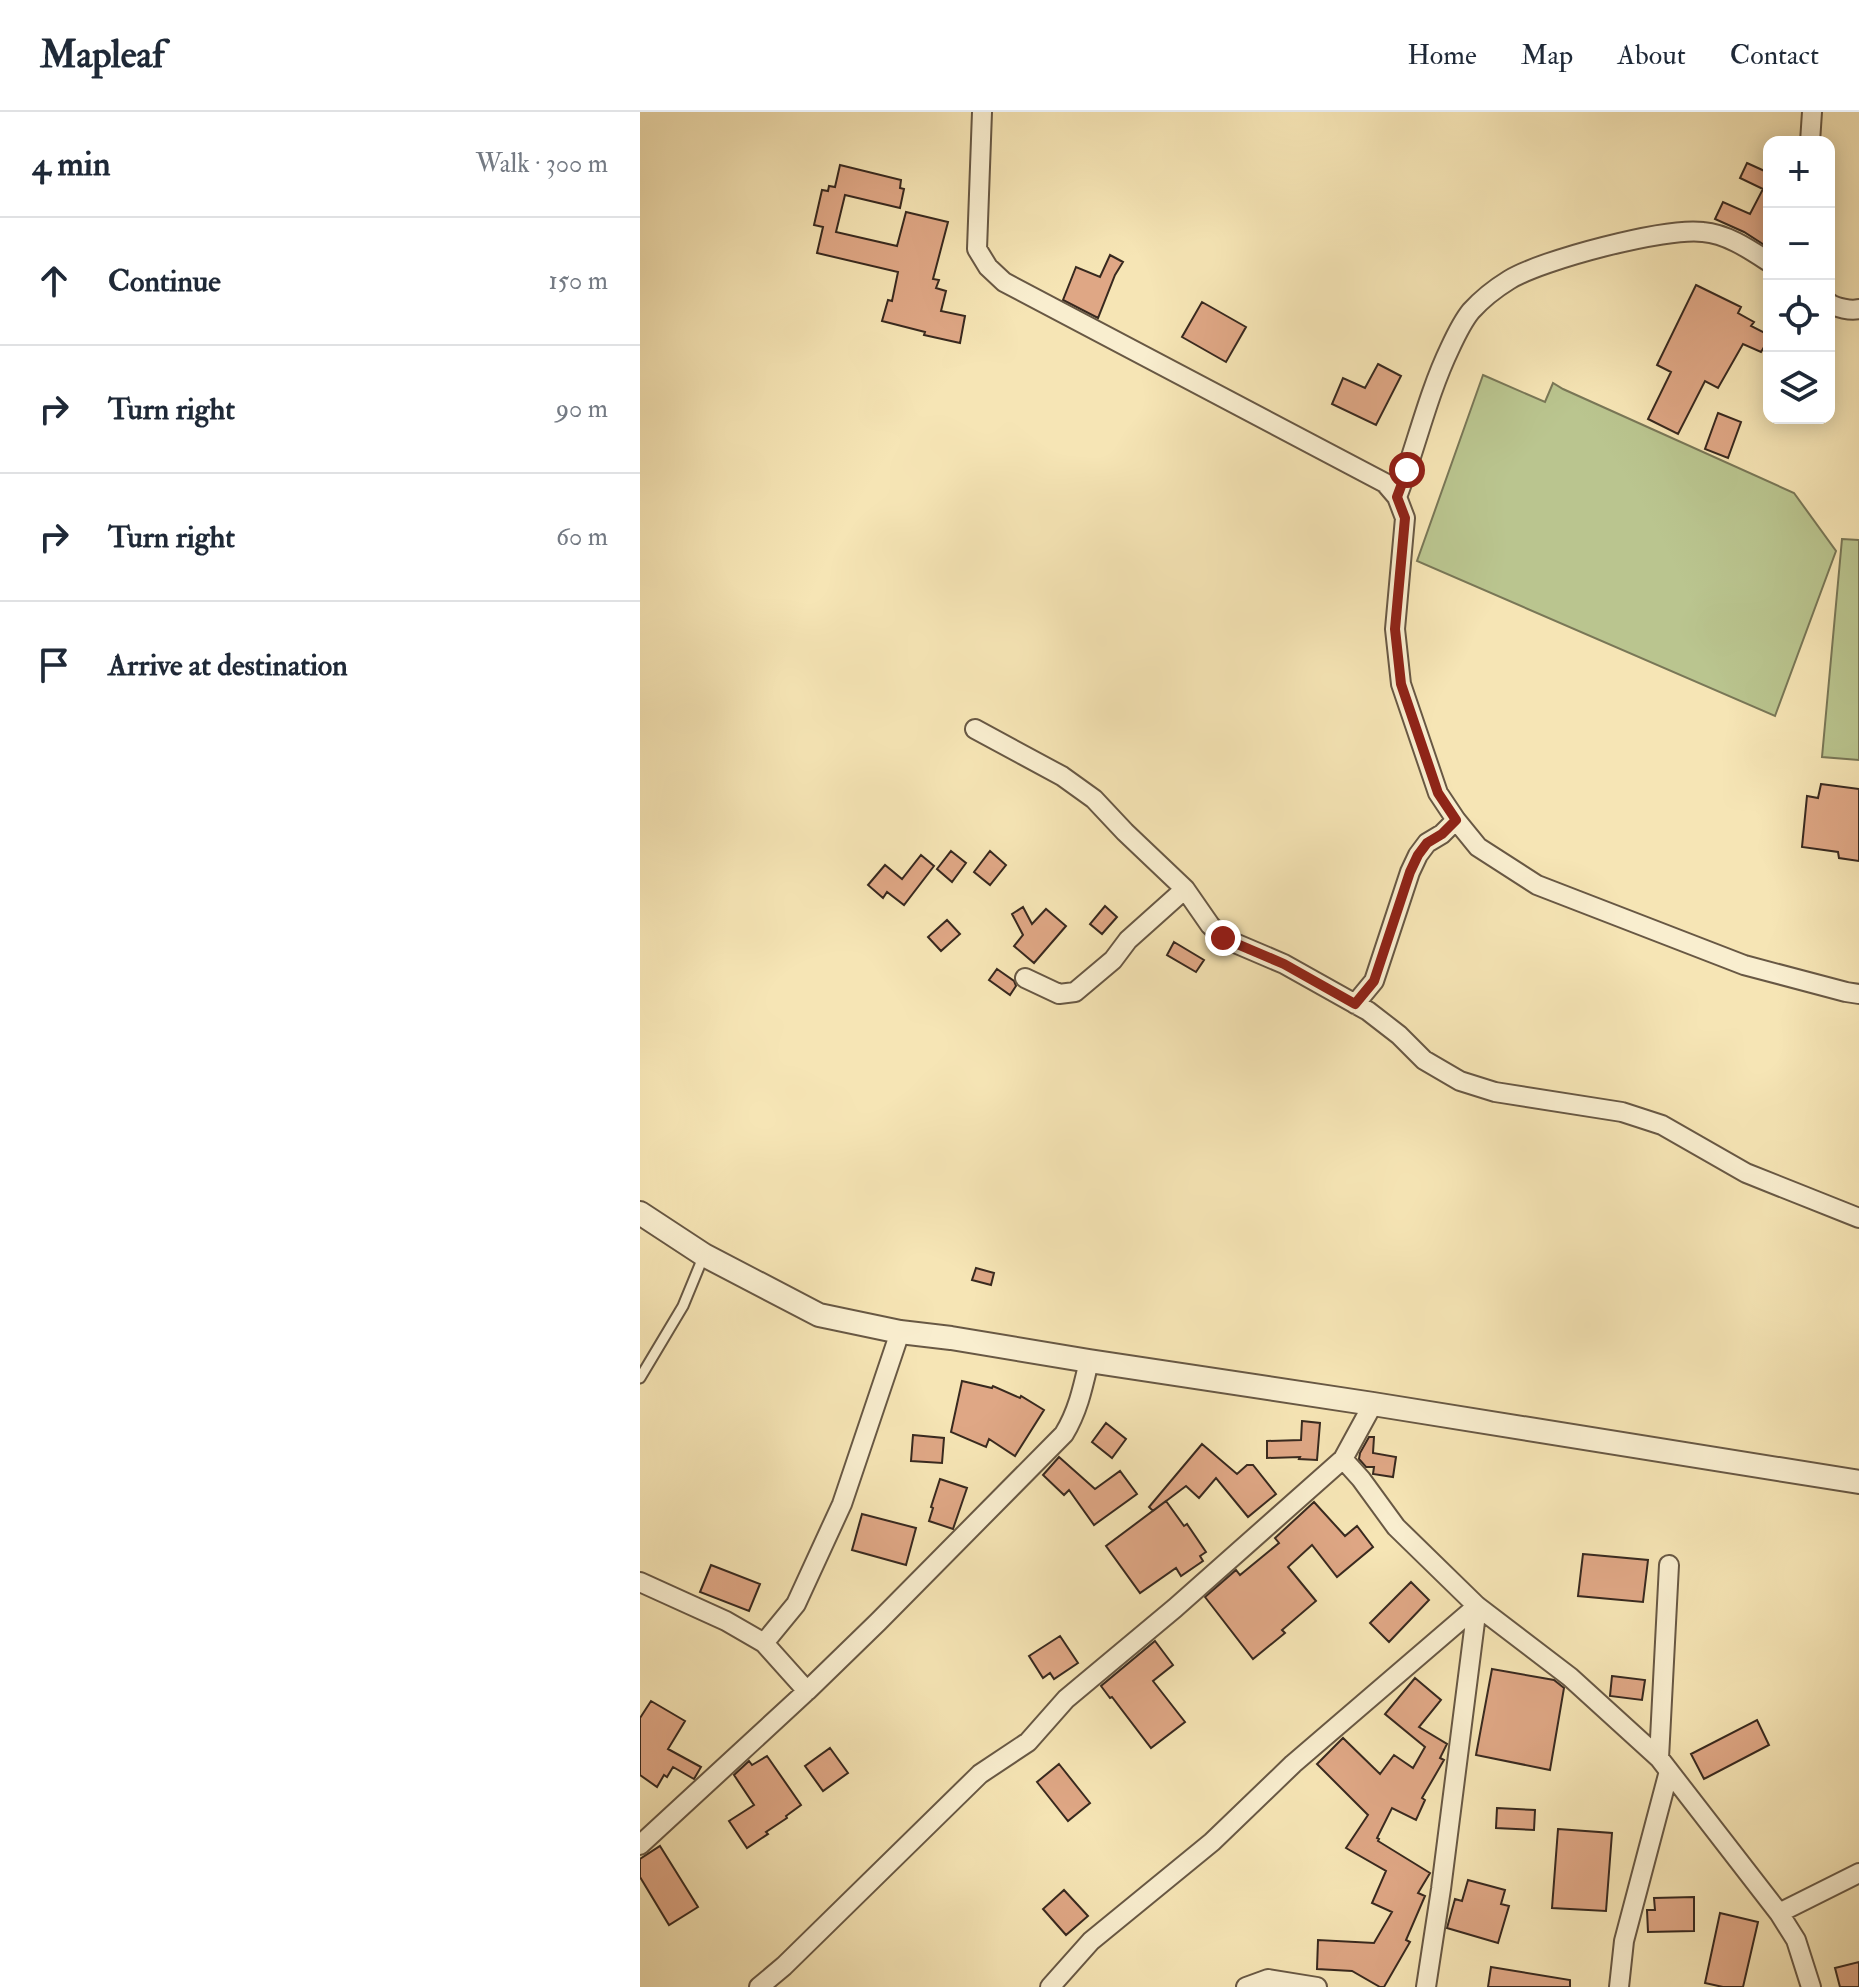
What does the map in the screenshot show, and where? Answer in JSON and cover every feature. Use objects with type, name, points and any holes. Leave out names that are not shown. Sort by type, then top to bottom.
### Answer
[{"type":"street","points":[[982,112],[977,249],[988,267],[1004,282],[1385,483],[1397,497],[1405,518],[1395,629],[1401,684],[1438,793],[1478,847],[1537,885],[1744,965],[1859,994]]},
{"type":"street","points":[[1810,136],[1812,112]]},
{"type":"street","points":[[1397,497],[1439,371],[1458,331],[1472,310],[1508,280],[1568,258],[1673,233],[1701,231],[1719,235],[1763,258]]},
{"type":"street","points":[[1835,306],[1859,309]]},
{"type":"street","points":[[975,729],[1062,776],[1094,799],[1185,889],[1223,938],[1284,964],[1368,1011],[1424,1060],[1460,1081],[1495,1092],[1622,1112],[1662,1125],[1746,1173],[1859,1218]]},
{"type":"street","points":[[1355,1004],[1374,981],[1418,855],[1427,843],[1456,820]]},
{"type":"street","points":[[1025,978],[1059,994],[1075,992],[1113,960],[1128,940],[1185,889]]},
{"type":"street","points":[[640,1213],[704,1255],[819,1315],[900,1332],[1859,1482]]},
{"type":"street","points":[[764,1643],[796,1604],[842,1504],[900,1332]]},
{"type":"street","points":[[640,1845],[807,1691],[1064,1434],[1074,1419],[1089,1361]]},
{"type":"street","points":[[759,1987],[980,1774],[1028,1742],[1066,1699],[1175,1608],[1343,1459],[1373,1404]]},
{"type":"street","points":[[1343,1459],[1396,1527],[1477,1606],[1570,1677],[1664,1765],[1779,1913],[1796,1940],[1811,1987]]},
{"type":"street","points":[[1619,1987],[1624,1941],[1664,1765],[1669,1565]]},
{"type":"street","points":[[640,1582],[726,1621],[764,1643],[807,1691]]},
{"type":"street","points":[[1050,1987],[1091,1941],[1212,1842],[1293,1764],[1477,1606]]},
{"type":"street","points":[[1426,1987],[1477,1606]]},
{"type":"street","points":[[1779,1913],[1859,1873]]},
{"type":"street","points":[[1246,1987],[1268,1979],[1317,1987]]},
{"type":"lane","points":[[640,1378],[683,1306],[704,1255]]},
{"type":"green space","points":[[1483,375],[1545,402],[1553,383],[1794,493],[1836,551],[1775,716],[1417,561]]},
{"type":"green space","points":[[1842,539],[1859,540],[1859,760],[1822,757]]},
{"type":"building","points":[[1747,163],[1763,170],[1763,189],[1740,178]]},
{"type":"building","points":[[840,165],[901,180],[900,188],[904,189],[900,208],[845,195],[836,232],[897,246],[906,212],[948,222],[933,279],[939,280],[936,288],[946,291],[941,311],[965,316],[960,343],[882,321],[888,300],[892,301],[898,272],[817,253],[823,227],[814,225],[822,190],[835,187]]},
{"type":"building","points":[[1763,189],[1763,244],[1715,219],[1723,202],[1750,214]]},
{"type":"building","points":[[1110,255],[1123,262],[1098,318],[1063,300],[1076,267],[1100,277]]},
{"type":"building","points":[[1696,285],[1741,307],[1738,313],[1754,322],[1751,326],[1763,332],[1761,352],[1743,344],[1718,388],[1705,381],[1678,434],[1648,419],[1671,372],[1657,365]]},
{"type":"building","points":[[1202,302],[1246,327],[1226,362],[1182,337]]},
{"type":"building","points":[[1378,364],[1401,376],[1376,425],[1332,404],[1343,378],[1365,388]]},
{"type":"building","points":[[1718,413],[1741,422],[1728,458],[1705,449]]},
{"type":"building","points":[[1821,784],[1859,789],[1859,861],[1839,858],[1838,852],[1802,847],[1807,796],[1818,798]]},
{"type":"building","points":[[951,851],[966,863],[952,882],[937,869]]},
{"type":"building","points":[[990,851],[1006,865],[990,885],[974,872]]},
{"type":"building","points":[[921,855],[934,866],[904,905],[887,892],[883,898],[868,885],[885,865],[902,879]]},
{"type":"building","points":[[1105,906],[1117,917],[1102,934],[1090,924]]},
{"type":"building","points":[[1023,907],[1032,924],[1046,909],[1066,926],[1034,963],[1014,946],[1023,935],[1012,914]]},
{"type":"building","points":[[947,920],[960,934],[941,951],[928,937]]},
{"type":"building","points":[[1174,942],[1204,960],[1196,972],[1167,955]]},
{"type":"building","points":[[997,969],[1014,981],[1016,986],[1010,995],[989,980]]},
{"type":"building","points":[[976,1268],[994,1273],[991,1285],[972,1280]]},
{"type":"building","points":[[962,1381],[993,1386],[1021,1396],[1044,1410],[1015,1456],[989,1439],[986,1447],[951,1432]]},
{"type":"building","points":[[1302,1421],[1320,1423],[1317,1460],[1267,1458],[1267,1441],[1301,1440]]},
{"type":"building","points":[[1106,1423],[1126,1439],[1112,1458],[1092,1442]]},
{"type":"building","points":[[913,1435],[944,1438],[942,1463],[911,1461]]},
{"type":"building","points":[[1369,1437],[1374,1437],[1373,1453],[1396,1457],[1393,1477],[1373,1474],[1374,1467],[1366,1467],[1359,1459]]},
{"type":"building","points":[[1202,1444],[1237,1474],[1247,1465],[1253,1465],[1276,1494],[1248,1517],[1216,1478],[1199,1498],[1186,1486],[1153,1511],[1149,1507]]},
{"type":"building","points":[[1059,1457],[1095,1489],[1120,1471],[1137,1494],[1094,1525],[1069,1490],[1064,1495],[1043,1475]]},
{"type":"building","points":[[940,1479],[967,1488],[953,1529],[929,1521]]},
{"type":"building","points":[[1166,1501],[1206,1552],[1200,1556],[1203,1561],[1181,1576],[1176,1568],[1140,1593],[1106,1546]]},
{"type":"building","points":[[1314,1502],[1345,1536],[1357,1526],[1373,1547],[1337,1577],[1312,1545],[1288,1567],[1316,1601],[1282,1630],[1285,1633],[1253,1659],[1205,1597],[1236,1570],[1240,1575],[1279,1543],[1275,1538]]},
{"type":"building","points":[[862,1514],[916,1528],[906,1565],[852,1550]]},
{"type":"building","points":[[1583,1554],[1648,1560],[1643,1602],[1578,1596]]},
{"type":"building","points":[[711,1565],[760,1584],[749,1611],[700,1592]]},
{"type":"building","points":[[1411,1582],[1429,1600],[1389,1642],[1370,1623]]},
{"type":"building","points":[[1060,1636],[1078,1663],[1054,1679],[1050,1673],[1043,1678],[1029,1656]]},
{"type":"building","points":[[1155,1641],[1173,1665],[1153,1681],[1185,1722],[1151,1748],[1101,1686]]},
{"type":"building","points":[[1492,1669],[1554,1680],[1564,1688],[1550,1770],[1476,1755]]},
{"type":"building","points":[[1612,1676],[1645,1680],[1642,1700],[1610,1696]]},
{"type":"building","points":[[1415,1678],[1441,1700],[1419,1727],[1447,1744],[1440,1758],[1444,1760],[1422,1798],[1425,1800],[1416,1820],[1392,1808],[1377,1838],[1430,1873],[1418,1893],[1425,1896],[1406,1940],[1410,1942],[1384,1987],[1380,1987],[1352,1971],[1317,1969],[1318,1940],[1374,1943],[1392,1912],[1372,1903],[1386,1871],[1346,1848],[1368,1815],[1317,1764],[1343,1738],[1380,1774],[1394,1755],[1413,1768],[1425,1747],[1385,1714]]},
{"type":"building","points":[[651,1701],[685,1721],[668,1749],[701,1767],[694,1779],[673,1767],[657,1787],[640,1775],[640,1718]]},
{"type":"building","points":[[1757,1720],[1769,1745],[1704,1779],[1691,1754]]},
{"type":"building","points":[[830,1748],[848,1773],[823,1791],[805,1766]]},
{"type":"building","points":[[767,1756],[801,1805],[747,1848],[729,1821],[754,1805],[734,1775],[749,1761],[752,1765]]},
{"type":"building","points":[[1059,1764],[1090,1803],[1068,1821],[1037,1782]]},
{"type":"building","points":[[1497,1808],[1535,1810],[1534,1830],[1496,1828]]},
{"type":"building","points":[[1558,1829],[1612,1833],[1606,1911],[1552,1908]]},
{"type":"building","points":[[660,1846],[698,1907],[669,1925],[640,1877],[640,1859]]},
{"type":"building","points":[[1468,1880],[1505,1890],[1501,1904],[1509,1906],[1498,1943],[1447,1928],[1455,1899],[1462,1901]]},
{"type":"building","points":[[1064,1890],[1088,1916],[1066,1935],[1043,1909]]},
{"type":"building","points":[[1694,1897],[1694,1931],[1648,1932],[1647,1910],[1655,1910],[1654,1898]]},
{"type":"building","points":[[1720,1913],[1758,1922],[1743,1987],[1705,1983]]},
{"type":"building","points":[[1859,1962],[1859,1987],[1840,1987],[1835,1968]]},
{"type":"building","points":[[1491,1967],[1570,1980],[1570,1987],[1488,1987]]},
{"type":"route","points":[[1223,938],[1284,964],[1355,1004],[1374,981],[1418,855],[1427,843],[1456,820],[1438,793],[1401,684],[1395,629],[1405,518],[1397,497],[1407,470]]}]
